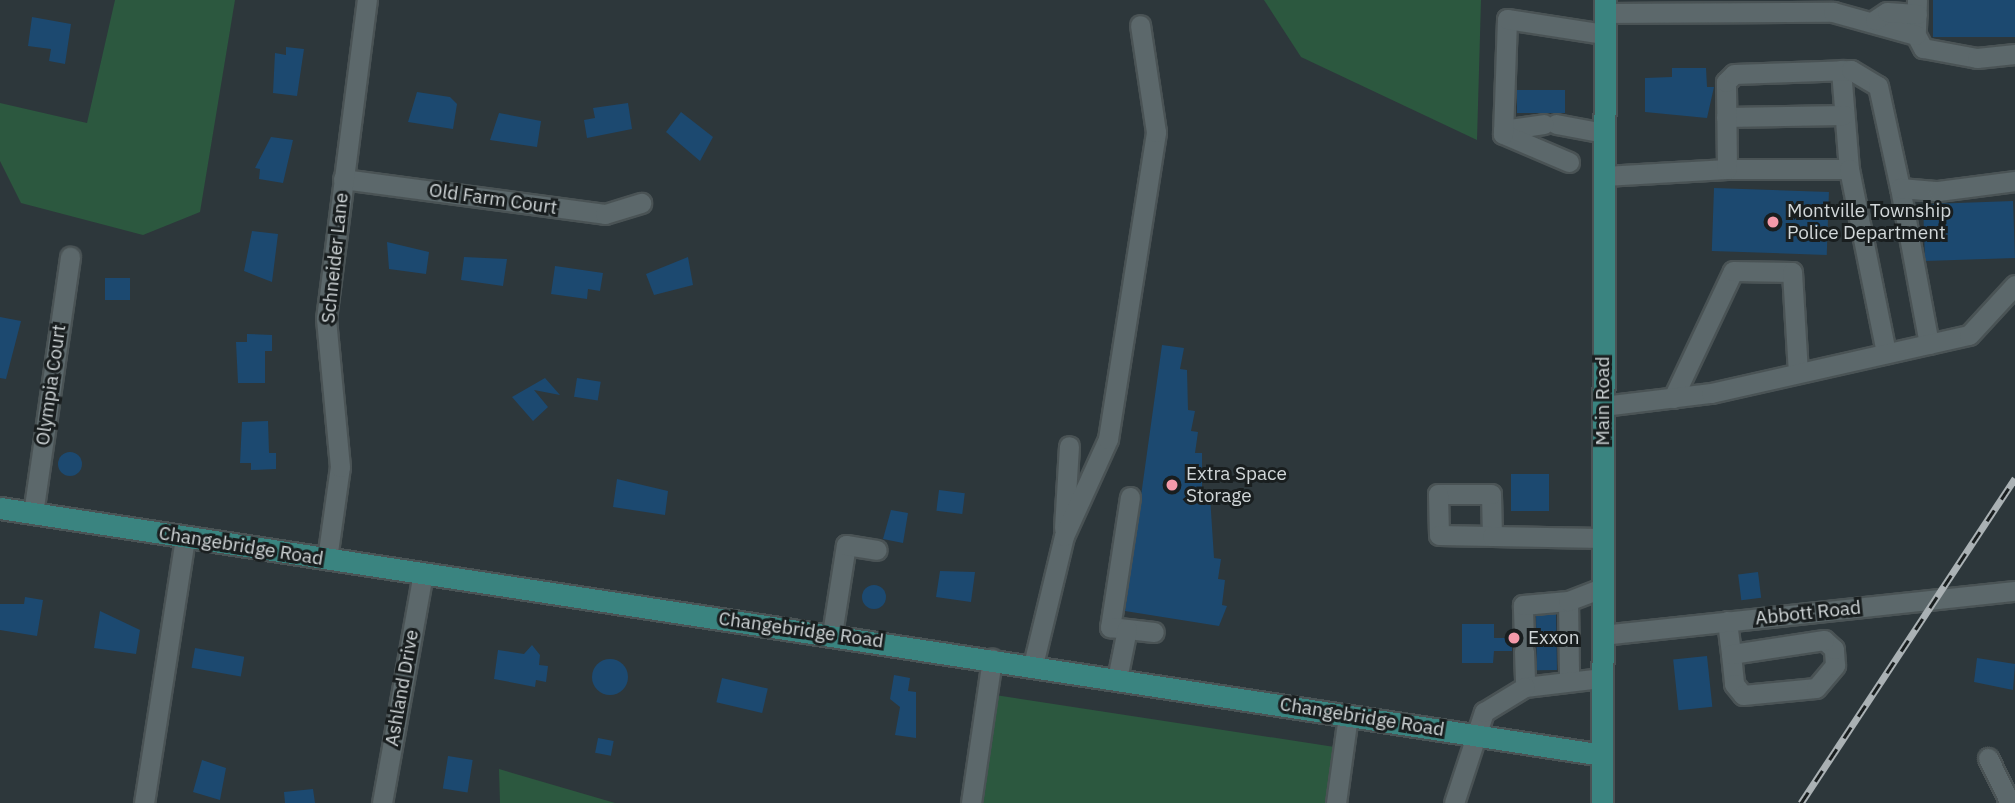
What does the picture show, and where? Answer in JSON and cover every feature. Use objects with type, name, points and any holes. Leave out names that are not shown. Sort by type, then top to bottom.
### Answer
[{"type":"main road","name":"Main Road","points":[[1602,803],[1604,10]]},
{"type":"main road","name":"Changebridge Road","points":[[0,508],[832,634],[1602,755]]},
{"type":"street","name":"Schneider Lane","points":[[327,559],[340,467],[326,319],[367,0]]},
{"type":"street","points":[[1503,130],[1507,19],[1604,10],[1763,6],[1875,20],[1916,36],[1938,54],[2015,54]]},
{"type":"street","points":[[1875,20],[1887,12],[1917,7],[1916,36]]},
{"type":"street","points":[[1064,536],[1108,439],[1140,205],[1153,167],[1155,113],[1140,25]]},
{"type":"street","points":[[1841,70],[1849,169],[1886,353]]},
{"type":"street","points":[[1727,169],[1726,82],[1734,74],[1841,70],[1868,75],[1878,86],[1929,344]]},
{"type":"street","points":[[1726,117],[1844,115]]},
{"type":"street","points":[[1503,130],[1553,128],[1604,134]]},
{"type":"street","points":[[1544,152],[1553,128]]},
{"type":"street","points":[[1503,130],[1569,162]]},
{"type":"street","points":[[1604,176],[1727,169],[1849,169]]},
{"type":"street","name":"Old Farm Court","points":[[343,179],[605,214],[641,202]]},
{"type":"street","points":[[1900,188],[1938,191],[2015,181]]},
{"type":"street","name":"Olympia Court","points":[[33,514],[70,257]]},
{"type":"street","points":[[1673,398],[1733,271],[1792,272],[1798,373]]},
{"type":"street","points":[[1603,406],[1673,398],[1969,335],[2015,285]]},
{"type":"street","points":[[1033,666],[1064,536],[1069,446]]},
{"type":"street","points":[[1130,497],[1110,627],[1154,632]]},
{"type":"street","points":[[1492,536],[1602,538]]},
{"type":"street","points":[[144,803],[185,537]]},
{"type":"street","points":[[832,634],[846,545],[877,550]]},
{"type":"street","name":"Ashland Drive","points":[[382,803],[423,573]]},
{"type":"street","points":[[1525,687],[1523,605],[1568,601],[1602,588]]},
{"type":"street","name":"Abbott Road","points":[[1602,635],[2015,592]]},
{"type":"street","points":[[1568,601],[1569,677]]},
{"type":"street","points":[[1727,621],[1734,684],[1755,699],[1816,688],[1835,665],[1833,649],[1824,640],[1731,654]]},
{"type":"street","points":[[1117,678],[1127,629]]},
{"type":"street","points":[[971,803],[992,659]]},
{"type":"street","points":[[1454,803],[1484,712],[1525,687],[1569,677],[1602,678]]},
{"type":"street","points":[[1336,803],[1348,715]]},
{"type":"street","points":[[1988,758],[2010,803]]},
{"type":"green space","points":[[115,0],[235,0],[200,212],[143,235],[21,203],[0,161],[0,103],[87,123]]},
{"type":"green space","points":[[1264,0],[1481,0],[1477,140],[1301,57]]},
{"type":"green space","points":[[982,693],[1341,748],[1325,803],[969,803]]},
{"type":"green space","points":[[499,769],[615,803],[500,803]]},
{"type":"building","points":[[1933,0],[2015,0],[2015,37],[1933,37]]},
{"type":"building","points":[[32,17],[71,24],[65,64],[49,61],[51,49],[28,46]]},
{"type":"building","points":[[286,47],[304,49],[297,96],[273,93],[275,53],[286,55]]},
{"type":"building","points":[[1672,68],[1706,68],[1707,87],[1714,87],[1707,118],[1645,112],[1645,78],[1672,77]]},
{"type":"building","points":[[1517,90],[1565,90],[1565,113],[1517,113]]},
{"type":"building","points":[[417,92],[450,97],[457,104],[453,129],[408,122]]},
{"type":"building","points":[[628,103],[632,129],[587,138],[584,120],[595,118],[593,108]]},
{"type":"building","points":[[681,112],[713,137],[700,161],[666,132]]},
{"type":"building","points":[[499,113],[541,121],[537,147],[490,140]]},
{"type":"building","points":[[271,137],[293,140],[283,183],[259,179],[260,169],[255,168]]},
{"type":"building","name":"Montville Township Police Department","points":[[1714,188],[1829,192],[1827,255],[1712,251]]},
{"type":"building","points":[[2013,201],[2015,258],[1925,261],[1923,204]]},
{"type":"building","points":[[252,231],[278,234],[272,282],[244,271]]},
{"type":"building","points":[[387,242],[429,252],[426,274],[389,269]]},
{"type":"building","points":[[464,257],[507,259],[503,286],[461,280]]},
{"type":"building","points":[[688,257],[693,285],[654,295],[646,274]]},
{"type":"building","points":[[555,266],[603,273],[600,291],[588,289],[587,299],[551,294]]},
{"type":"building","points":[[105,278],[130,278],[130,300],[105,300]]},
{"type":"building","points":[[0,317],[21,321],[6,379],[0,378]]},
{"type":"building","points":[[247,334],[272,335],[272,351],[265,351],[265,383],[238,383],[236,342],[247,342]]},
{"type":"building","name":"Extra Space Storage","points":[[1162,345],[1184,348],[1180,369],[1187,370],[1188,410],[1195,411],[1191,431],[1198,432],[1195,453],[1202,453],[1202,495],[1210,496],[1214,558],[1221,559],[1218,579],[1225,580],[1222,605],[1227,606],[1219,626],[1125,611]]},
{"type":"building","points":[[545,378],[560,395],[534,390],[548,407],[533,421],[512,397]]},
{"type":"building","points":[[577,378],[601,382],[598,401],[574,397]]},
{"type":"building","points":[[268,421],[269,453],[276,453],[276,469],[251,470],[251,463],[240,463],[242,422]]},
{"type":"building","points":[[70,452],[81,459],[82,464],[75,475],[70,476],[59,469],[58,464],[65,453]]},
{"type":"building","points":[[1511,474],[1549,474],[1549,511],[1511,511]]},
{"type":"building","points":[[617,479],[668,491],[665,515],[613,507]]},
{"type":"building","points":[[939,490],[965,493],[962,514],[936,511]]},
{"type":"building","points":[[891,510],[908,513],[903,543],[883,539]]},
{"type":"building","points":[[940,571],[975,572],[971,602],[936,597]]},
{"type":"building","points":[[1758,572],[1761,598],[1741,600],[1738,574]]},
{"type":"building","points":[[874,585],[882,589],[886,597],[882,605],[874,609],[866,605],[862,597],[866,589]]},
{"type":"building","points":[[25,597],[43,600],[37,636],[0,630],[0,604],[24,604]]},
{"type":"building","points":[[100,611],[140,630],[136,654],[94,648]]},
{"type":"building","points":[[1536,614],[1556,614],[1557,670],[1537,670]]},
{"type":"building","points":[[1462,624],[1494,624],[1494,638],[1512,638],[1512,651],[1494,651],[1493,663],[1462,663]]},
{"type":"building","points":[[532,645],[540,655],[539,665],[548,666],[546,682],[536,680],[535,687],[494,679],[498,650],[524,654]]},
{"type":"building","points":[[195,648],[244,657],[241,676],[192,668]]},
{"type":"building","points":[[1707,656],[1712,707],[1679,710],[1673,660]]},
{"type":"building","points":[[1977,658],[2015,664],[2013,690],[1974,682]]},
{"type":"building","points":[[610,659],[623,664],[628,677],[623,690],[610,695],[597,690],[592,677],[597,664]]},
{"type":"building","points":[[894,675],[910,678],[908,691],[916,692],[916,738],[895,735],[900,707],[890,699]]},
{"type":"building","points":[[722,678],[768,689],[762,713],[716,702]]},
{"type":"building","points":[[598,738],[614,741],[611,756],[595,753]]},
{"type":"building","points":[[448,756],[473,760],[468,793],[443,789]]},
{"type":"building","points":[[202,760],[226,768],[220,800],[193,792]]},
{"type":"building","points":[[313,789],[315,803],[285,803],[284,792]]},
{"type":"railway","points":[[1801,803],[2015,478]]},
{"type":"place","name":"Montville Township Police Department","points":[[1773,222]]},
{"type":"place","name":"Extra Space Storage","points":[[1172,485]]},
{"type":"place","name":"Exxon","points":[[1514,638]]}]
